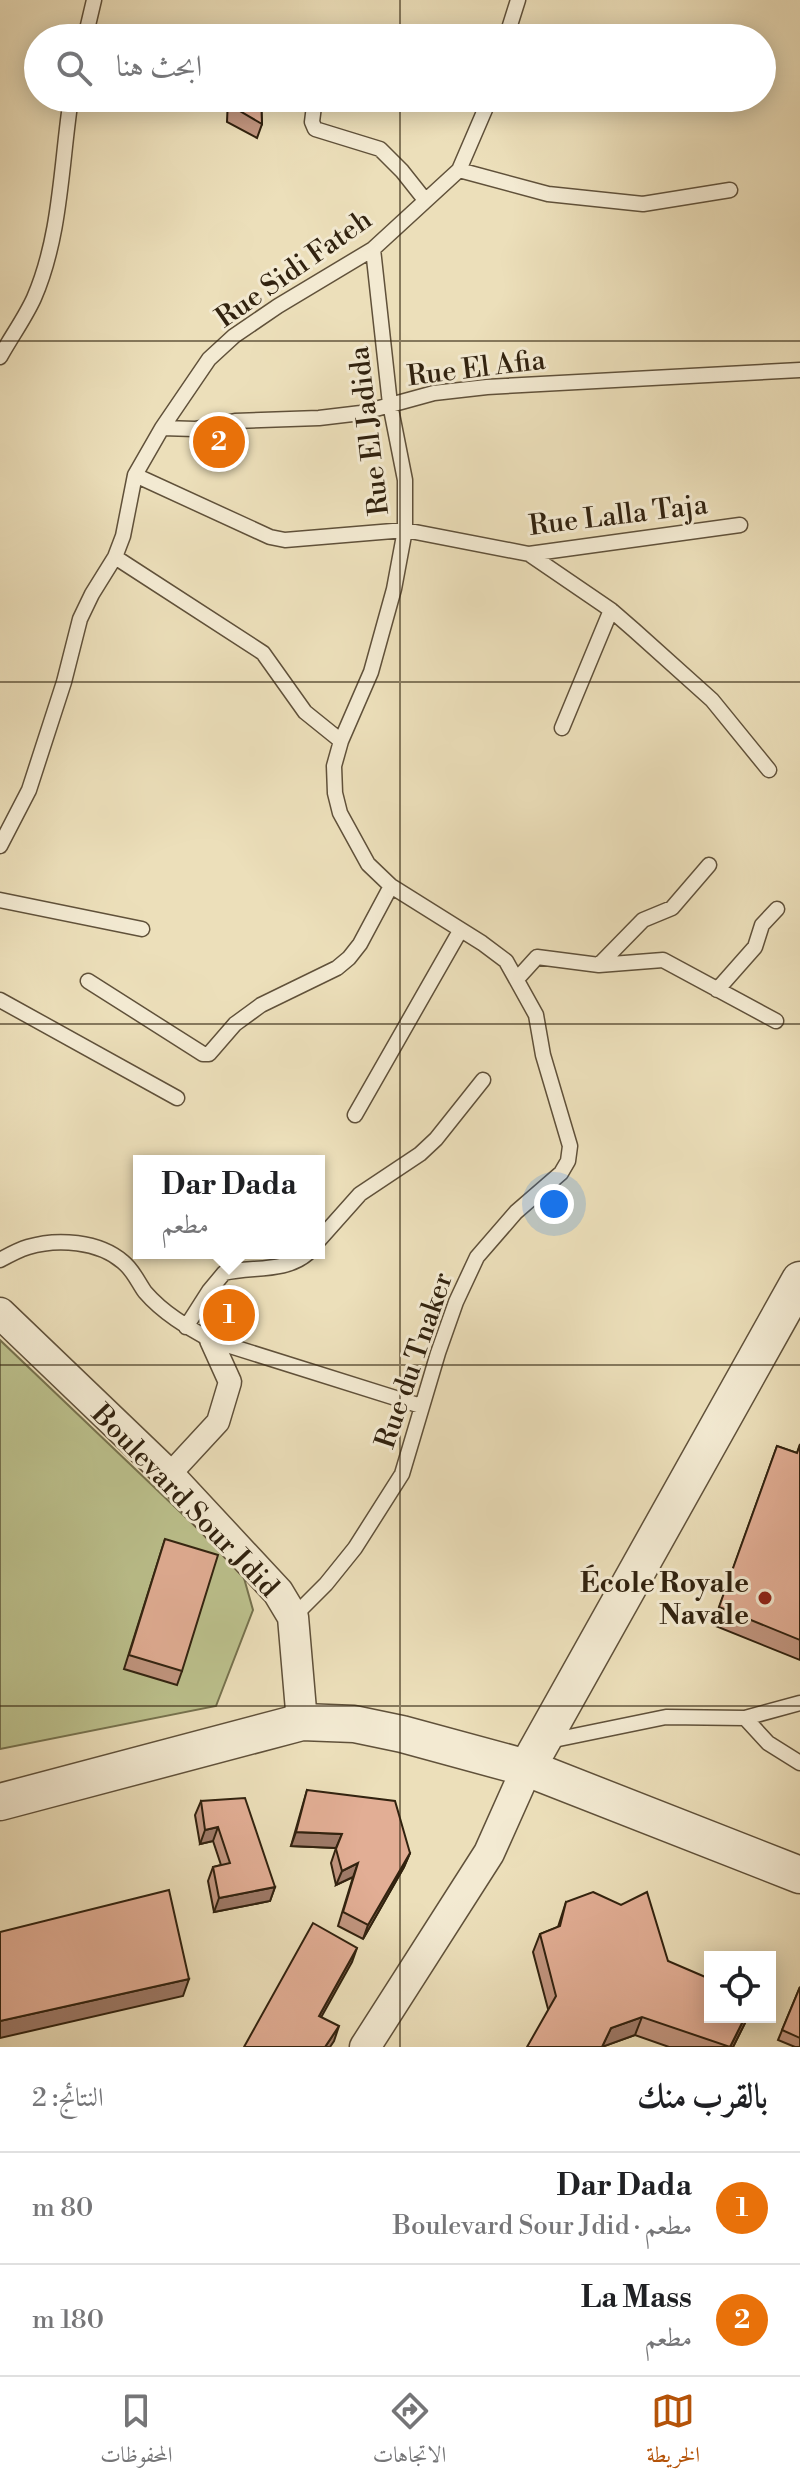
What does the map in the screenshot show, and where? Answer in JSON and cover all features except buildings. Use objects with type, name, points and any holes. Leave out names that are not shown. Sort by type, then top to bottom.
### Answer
[{"type":"street","points":[[365,2047],[489,1853],[535,1755],[800,1280]]},
{"type":"street","name":"Boulevard Sour Jdid","points":[[0,1313],[169,1475],[278,1592],[293,1617],[302,1722]]},
{"type":"street","points":[[169,1475],[218,1422],[230,1382],[211,1340]]},
{"type":"street","points":[[0,1802],[302,1722],[354,1724],[535,1755],[800,1875]]},
{"type":"lane","points":[[88,24],[94,0]]},
{"type":"lane","points":[[510,24],[518,0]]},
{"type":"lane","points":[[0,357],[34,298],[49,253],[69,112]]},
{"type":"lane","points":[[313,112],[315,129],[380,149],[425,200]]},
{"type":"lane","name":"Rue Sidi Fateh","points":[[0,846],[29,790],[64,682],[80,619],[115,557],[123,536],[135,475],[162,428],[209,359],[234,336],[373,249],[459,170],[484,112]]},
{"type":"lane","points":[[459,170],[548,194],[634,203],[661,202],[730,190]]},
{"type":"lane","name":"Rue El Jadida","points":[[341,741],[371,672],[394,589],[405,530],[405,480],[390,404],[373,249]]},
{"type":"lane","name":"Rue El Afia","points":[[162,428],[195,429],[235,421],[361,413],[434,393],[487,387],[800,370]]},
{"type":"lane","name":"Rue Lalla Taja","points":[[135,475],[270,537],[285,540],[405,530],[529,554],[740,525]]},
{"type":"lane","points":[[529,554],[611,610],[712,700],[769,770]]},
{"type":"lane","points":[[115,557],[263,653],[305,712],[341,741]]},
{"type":"lane","points":[[562,728],[611,610]]},
{"type":"lane","name":"Rue du Tnaker","points":[[293,1617],[326,1584],[355,1548],[402,1474],[456,1302],[477,1257],[516,1212],[561,1173],[568,1161],[570,1146],[543,1055],[536,1015],[506,961],[391,886],[368,864],[340,813],[335,793],[334,766],[341,741]]},
{"type":"lane","points":[[599,965],[643,920],[672,908],[709,865]]},
{"type":"lane","points":[[88,981],[203,1054],[209,1054],[235,1024],[261,1005],[337,968],[349,958],[360,944],[391,886]]},
{"type":"lane","points":[[0,900],[142,929]]},
{"type":"lane","points":[[717,990],[755,947],[762,925],[777,909]]},
{"type":"lane","points":[[355,1115],[460,931]]},
{"type":"lane","points":[[517,979],[537,957],[599,965],[663,960],[776,1021]]},
{"type":"lane","points":[[0,1000],[177,1098]]},
{"type":"lane","points":[[325,1233],[360,1194],[420,1154],[436,1139],[483,1080]]},
{"type":"lane","points":[[0,1260],[40,1244],[77,1243],[92,1246],[127,1264],[145,1291],[186,1327],[211,1340],[421,1406]]},
{"type":"lane","points":[[186,1327],[224,1273],[283,1266],[300,1259]]},
{"type":"lane","points":[[535,1755],[666,1717],[745,1718],[800,1703]]},
{"type":"lane","points":[[745,1718],[768,1743],[800,1763]]},
{"type":"green space","points":[[0,1340],[242,1571],[253,1610],[216,1706],[0,1749]]},
{"type":"place","name":"La Mass","points":[[219,442]]},
{"type":"place","name":"Dar Dada","points":[[229,1315]]},
{"type":"place","name":"École Royale Navale","points":[[765,1598]]}]
